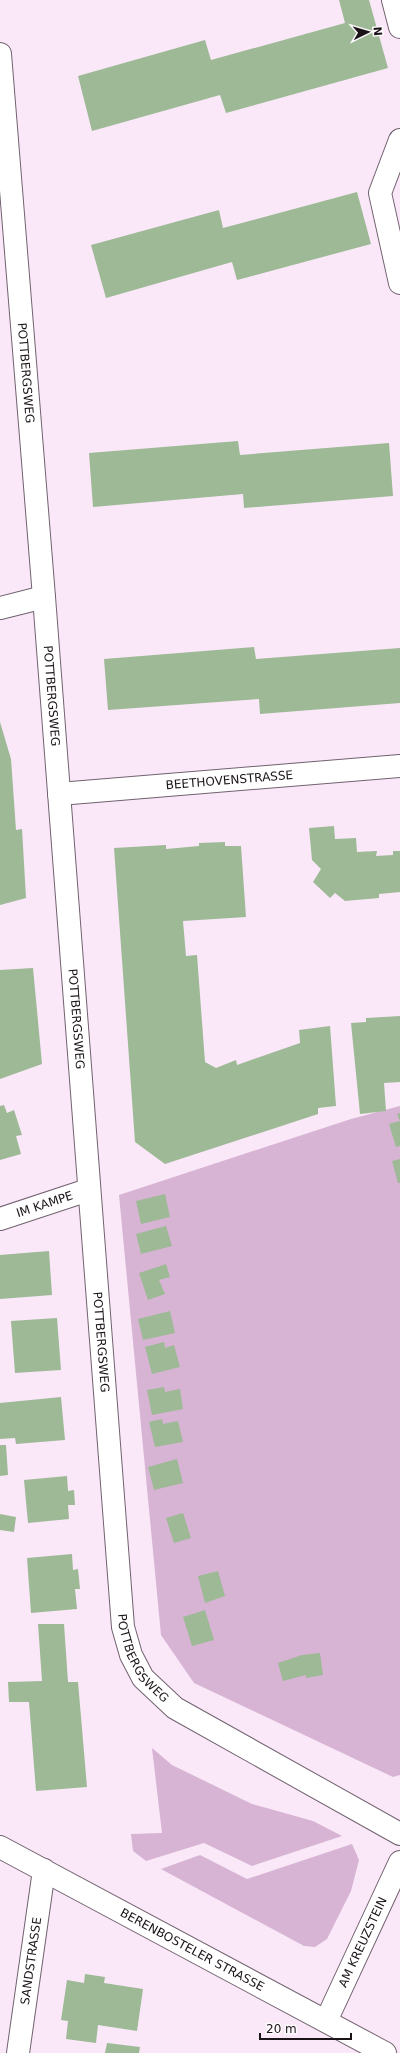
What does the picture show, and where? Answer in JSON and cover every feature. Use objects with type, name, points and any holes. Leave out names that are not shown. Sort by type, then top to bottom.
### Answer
[{"type":"street","points":[[393,0],[400,27]]},
{"type":"street","name":"POTTBERGSWEG","points":[[0,54],[44,597],[88,1190],[123,1627],[131,1655],[143,1678],[175,1708],[400,1834]]},
{"type":"street","points":[[400,140],[380,193],[400,283]]},
{"type":"street","points":[[0,608],[44,597]]},
{"type":"street","name":"BEETHOVENSTRASSE","points":[[59,794],[400,766]]},
{"type":"street","name":"IM KAMPE","points":[[0,1219],[88,1190]]},
{"type":"street","name":"BERENBOSTELER STRASSE","points":[[0,1847],[385,2053]]},
{"type":"street","name":"AM KREUZSTEIN","points":[[326,2021],[400,1862]]},
{"type":"street","name":"SANDSTRASSE","points":[[18,2053],[44,1870]]},
{"type":"shaded area","points":[[400,1106],[400,1775],[393,1777],[194,1683],[161,1635],[119,1195],[351,1119]]},
{"type":"shaded area","points":[[152,1748],[172,1765],[252,1804],[313,1821],[342,1836],[252,1866],[204,1843],[146,1861],[133,1851],[131,1834],[162,1833]]},
{"type":"shaded area","points":[[352,1844],[359,1860],[351,1891],[327,1939],[315,1947],[304,1946],[161,1869],[200,1855],[247,1879]]},
{"type":"building","points":[[339,0],[369,0],[388,68],[226,113],[220,95],[92,131],[78,76],[205,40],[211,60],[345,23]]},
{"type":"building","points":[[357,192],[371,244],[237,280],[232,262],[106,298],[91,245],[219,210],[223,228]]},
{"type":"building","points":[[238,441],[240,455],[389,443],[393,496],[244,508],[243,494],[93,507],[89,453]]},
{"type":"building","points":[[254,647],[256,659],[400,648],[400,703],[260,714],[259,699],[108,710],[104,659]]},
{"type":"building","points":[[0,722],[11,759],[16,830],[22,829],[26,898],[0,905]]},
{"type":"building","points":[[334,826],[335,839],[356,838],[357,852],[377,851],[376,856],[393,855],[393,851],[400,851],[400,892],[379,894],[379,898],[345,901],[335,893],[330,898],[313,882],[321,869],[312,860],[309,828]]},
{"type":"building","points":[[225,842],[225,846],[241,846],[246,917],[183,921],[186,956],[197,955],[205,1062],[216,1068],[236,1060],[237,1065],[300,1043],[299,1030],[330,1026],[336,1106],[318,1108],[318,1114],[165,1164],[135,1142],[114,848],[166,845],[166,849],[199,846],[199,843]]},
{"type":"building","points":[[33,968],[42,1064],[0,1079],[0,970]]},
{"type":"building","points":[[400,1016],[400,1082],[384,1083],[386,1111],[360,1114],[351,1023],[366,1022],[366,1018]]},
{"type":"building","points":[[4,1105],[7,1113],[14,1110],[22,1135],[16,1136],[21,1154],[0,1160],[0,1106]]},
{"type":"building","points":[[400,1113],[400,1121],[397,1114]]},
{"type":"building","points":[[400,1121],[400,1146],[396,1147],[389,1124]]},
{"type":"building","points":[[400,1159],[400,1183],[398,1183],[392,1161]]},
{"type":"building","points":[[165,1194],[170,1217],[141,1224],[136,1201]]},
{"type":"building","points":[[166,1226],[172,1246],[141,1254],[136,1234]]},
{"type":"building","points":[[49,1251],[52,1295],[0,1299],[0,1255]]},
{"type":"building","points":[[166,1264],[170,1277],[159,1280],[165,1294],[148,1300],[139,1273]]},
{"type":"building","points":[[170,1311],[175,1333],[143,1340],[138,1319]]},
{"type":"building","points":[[57,1318],[61,1370],[15,1373],[11,1321]]},
{"type":"building","points":[[164,1342],[165,1348],[174,1345],[180,1367],[152,1374],[145,1347]]},
{"type":"building","points":[[164,1387],[165,1392],[180,1389],[183,1409],[152,1415],[147,1390]]},
{"type":"building","points":[[61,1397],[65,1440],[16,1444],[15,1438],[0,1439],[0,1403]]},
{"type":"building","points":[[162,1419],[163,1424],[178,1421],[183,1442],[155,1447],[149,1422]]},
{"type":"building","points":[[0,1445],[6,1445],[8,1475],[0,1476]]},
{"type":"building","points":[[177,1459],[183,1483],[154,1490],[148,1467]]},
{"type":"building","points":[[67,1476],[68,1491],[74,1490],[75,1505],[68,1505],[69,1519],[28,1523],[24,1480]]},
{"type":"building","points":[[183,1513],[191,1538],[174,1543],[166,1518]]},
{"type":"building","points":[[0,1514],[16,1517],[14,1532],[0,1530]]},
{"type":"building","points":[[72,1554],[73,1570],[78,1569],[80,1589],[75,1589],[77,1609],[31,1613],[27,1558]]},
{"type":"building","points":[[218,1571],[225,1596],[205,1603],[198,1576]]},
{"type":"building","points":[[205,1610],[214,1640],[192,1646],[183,1617]]},
{"type":"building","points":[[38,1624],[64,1624],[68,1682],[78,1682],[87,1787],[36,1791],[29,1702],[9,1702],[8,1682],[42,1681]]},
{"type":"building","points":[[320,1653],[323,1675],[306,1678],[306,1675],[283,1681],[278,1663],[302,1655]]},
{"type":"building","points":[[85,1974],[105,1977],[104,1983],[143,1989],[137,2031],[98,2025],[96,2043],[66,2039],[68,2021],[61,2020],[67,1980],[84,1983]]},
{"type":"building","points":[[107,2043],[140,2047],[139,2053],[105,2053]]}]
